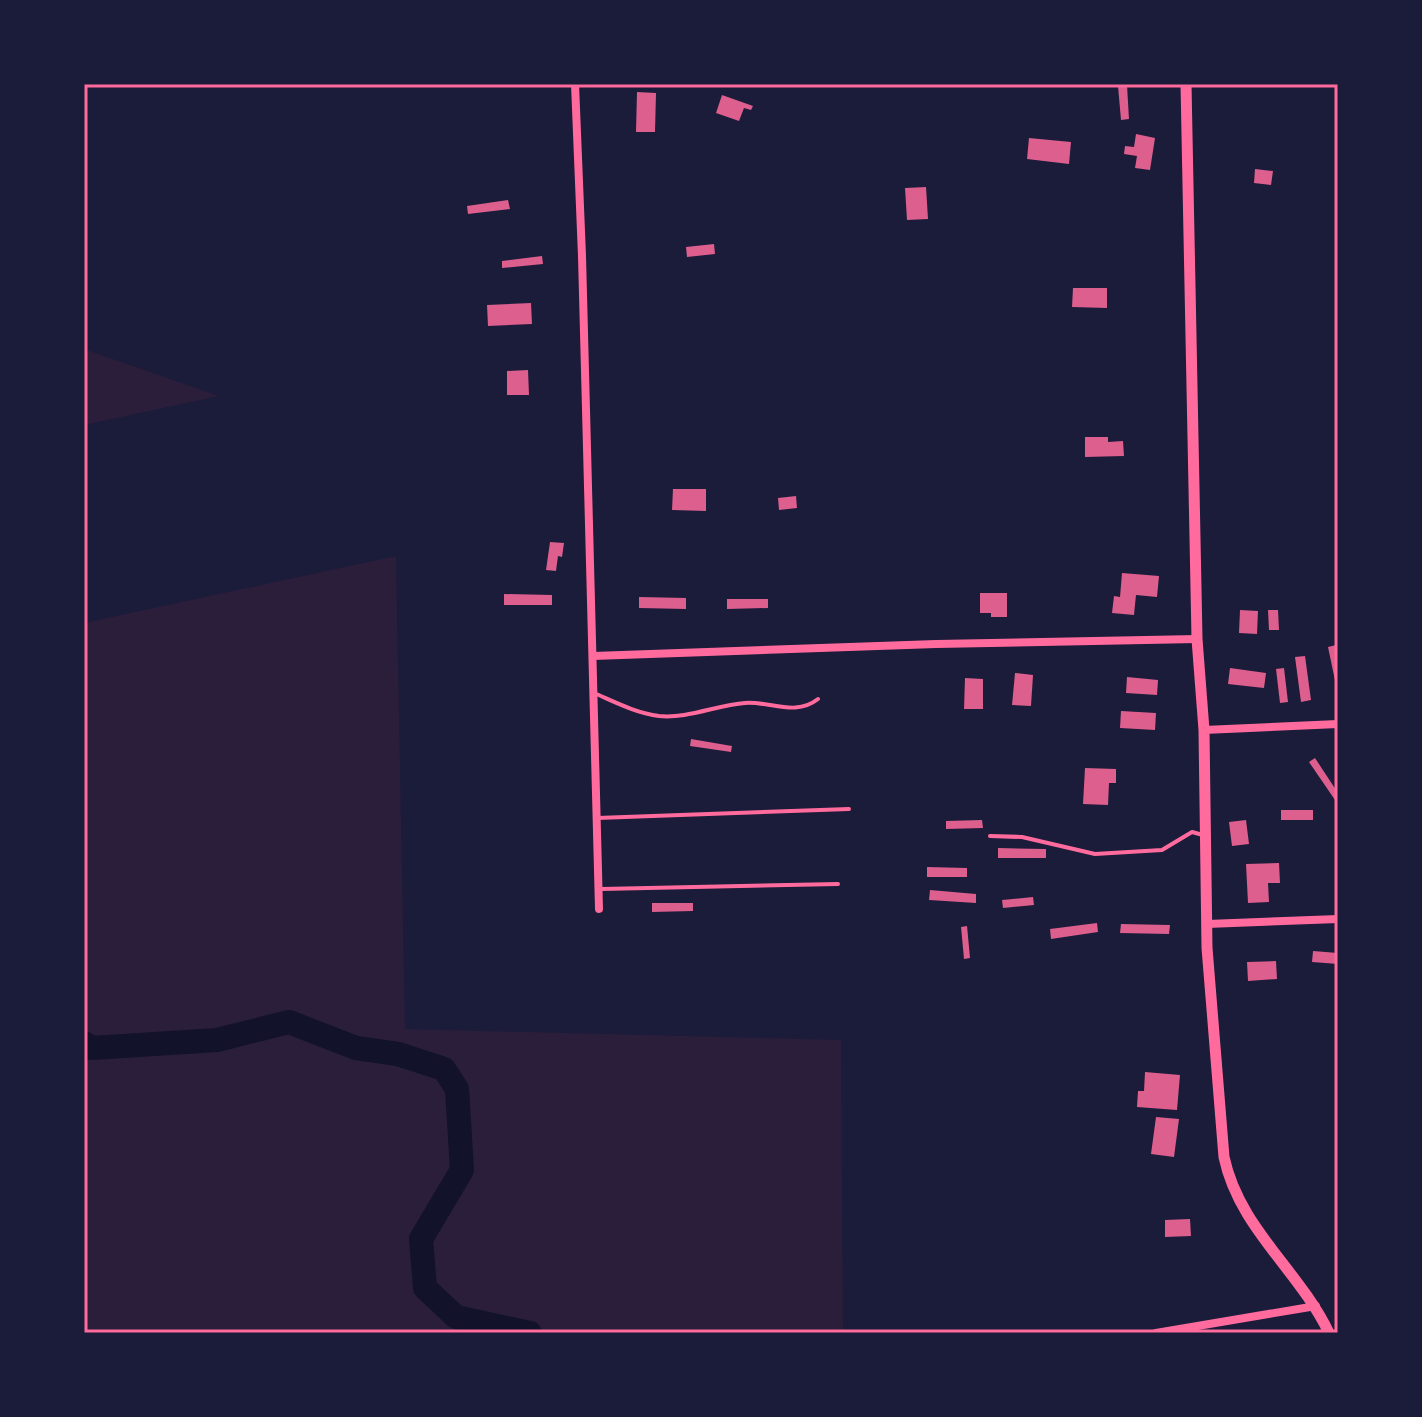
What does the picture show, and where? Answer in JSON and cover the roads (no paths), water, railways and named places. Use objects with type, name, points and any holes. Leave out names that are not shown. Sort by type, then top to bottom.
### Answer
[{"type":"street","points":[[575,84],[599,909]]},
{"type":"street","points":[[1186,84],[1197,639],[1204,730],[1207,924],[1224,1157],[1229,1181],[1255,1229],[1316,1306],[1329,1333]]},
{"type":"street","points":[[593,656],[920,644],[1197,639]]},
{"type":"street","points":[[1204,730],[1338,724]]},
{"type":"street","points":[[1207,924],[1338,919]]},
{"type":"street","points":[[1156,1333],[1316,1306]]},
{"type":"lane","points":[[594,693],[627,708],[676,717],[748,703],[795,709],[809,706],[818,699]]},
{"type":"lane","points":[[597,818],[849,809]]},
{"type":"lane","points":[[990,836],[1022,837],[1095,854],[1162,850],[1192,832],[1206,836]]},
{"type":"lane","points":[[598,889],[838,884]]},
{"type":"waterway","points":[[84,1043],[92,1048],[217,1040],[289,1022],[356,1048],[398,1054],[444,1069],[457,1089],[462,1170],[421,1239],[425,1288],[456,1317],[530,1333]]}]
